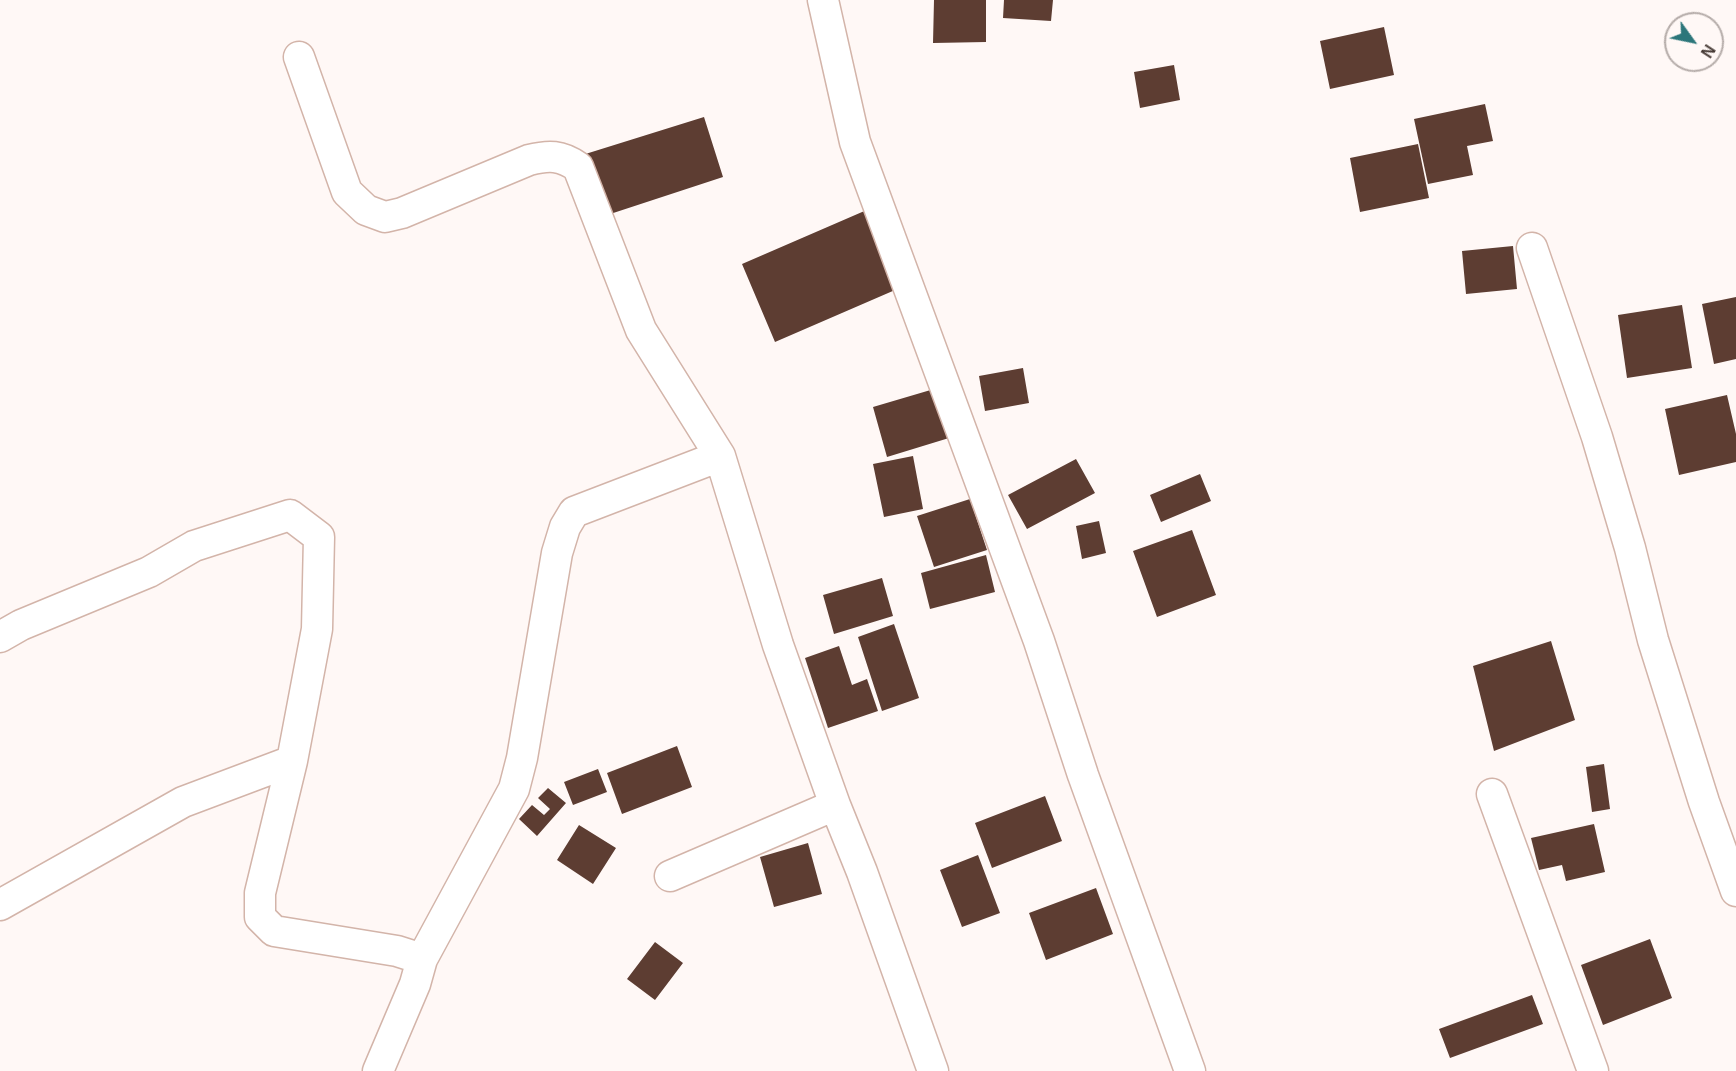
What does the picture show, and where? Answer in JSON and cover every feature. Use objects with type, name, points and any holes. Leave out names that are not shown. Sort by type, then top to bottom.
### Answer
[{"type":"street","points":[[823,0],[855,142],[1031,619],[1083,775],[1191,1071]]},
{"type":"street","points":[[299,57],[346,192],[366,210],[384,217],[402,213],[529,160],[548,155],[567,159],[579,167],[641,330],[720,456],[778,645],[933,1071]]},
{"type":"street","points":[[1532,248],[1597,437],[1630,548],[1656,651],[1704,802],[1736,891]]},
{"type":"street","points":[[378,1071],[416,984],[422,959],[514,789],[522,758],[557,553],[565,527],[574,512],[720,456]]},
{"type":"street","points":[[0,637],[21,625],[150,572],[194,546],[290,515],[320,537],[317,629],[292,761],[260,893],[260,917],[274,931],[398,951],[422,959]]},
{"type":"street","points":[[0,905],[183,802],[292,761]]},
{"type":"street","points":[[1492,794],[1593,1071]]},
{"type":"street","points":[[670,876],[835,805]]},
{"type":"building","points":[[934,0],[986,0],[986,42],[933,43]]},
{"type":"building","points":[[1004,0],[1053,0],[1051,21],[1003,18]]},
{"type":"building","points":[[1384,27],[1394,75],[1330,89],[1320,41]]},
{"type":"building","points":[[1174,65],[1180,100],[1140,108],[1134,72]]},
{"type":"building","points":[[1485,104],[1493,141],[1467,146],[1473,175],[1428,184],[1414,119]]},
{"type":"building","points":[[704,117],[723,177],[598,218],[579,156]]},
{"type":"building","points":[[1418,144],[1429,198],[1360,212],[1350,158]]},
{"type":"building","points":[[869,209],[902,287],[775,342],[742,264]]},
{"type":"building","points":[[1513,246],[1517,289],[1466,294],[1462,251]]},
{"type":"building","points":[[1736,297],[1736,359],[1714,364],[1702,304]]},
{"type":"building","points":[[1682,305],[1692,368],[1627,378],[1618,315]]},
{"type":"building","points":[[1023,368],[1029,403],[985,411],[979,376]]},
{"type":"building","points":[[934,389],[949,438],[887,457],[873,407]]},
{"type":"building","points":[[1727,395],[1736,434],[1736,462],[1679,475],[1665,409]]},
{"type":"building","points":[[913,456],[923,509],[884,517],[873,464]]},
{"type":"building","points":[[1076,459],[1095,493],[1027,529],[1008,495]]},
{"type":"building","points":[[1200,474],[1211,501],[1161,522],[1150,495]]},
{"type":"building","points":[[970,499],[987,550],[934,567],[917,516]]},
{"type":"building","points":[[1099,521],[1106,553],[1082,559],[1076,526]]},
{"type":"building","points":[[1192,530],[1216,595],[1157,617],[1133,551]]},
{"type":"building","points":[[986,555],[995,592],[930,609],[921,573]]},
{"type":"building","points":[[882,578],[893,616],[834,634],[823,595]]},
{"type":"building","points":[[894,624],[919,698],[882,711],[858,637]]},
{"type":"building","points":[[1551,641],[1575,720],[1494,751],[1473,666]]},
{"type":"building","points":[[839,646],[852,685],[867,679],[878,711],[828,728],[805,658]]},
{"type":"building","points":[[677,746],[692,787],[622,814],[607,773]]},
{"type":"building","points":[[1604,764],[1610,809],[1592,812],[1586,767]]},
{"type":"building","points":[[598,769],[607,792],[573,805],[564,782]]},
{"type":"building","points":[[548,788],[566,803],[537,836],[519,819],[532,805],[544,815],[550,809],[538,798]]},
{"type":"building","points":[[1045,796],[1062,841],[992,868],[975,823]]},
{"type":"building","points":[[1594,824],[1605,872],[1566,881],[1562,865],[1539,870],[1531,838]]},
{"type":"building","points":[[579,825],[616,848],[593,884],[557,860]]},
{"type":"building","points":[[808,843],[822,894],[774,907],[760,857]]},
{"type":"building","points":[[978,855],[1000,913],[962,927],[940,870]]},
{"type":"building","points":[[1096,888],[1113,934],[1046,960],[1029,913]]},
{"type":"building","points":[[1650,939],[1672,998],[1603,1025],[1581,965]]},
{"type":"building","points":[[655,942],[683,963],[655,1000],[627,979]]},
{"type":"building","points":[[1532,995],[1543,1024],[1450,1058],[1439,1029]]}]
